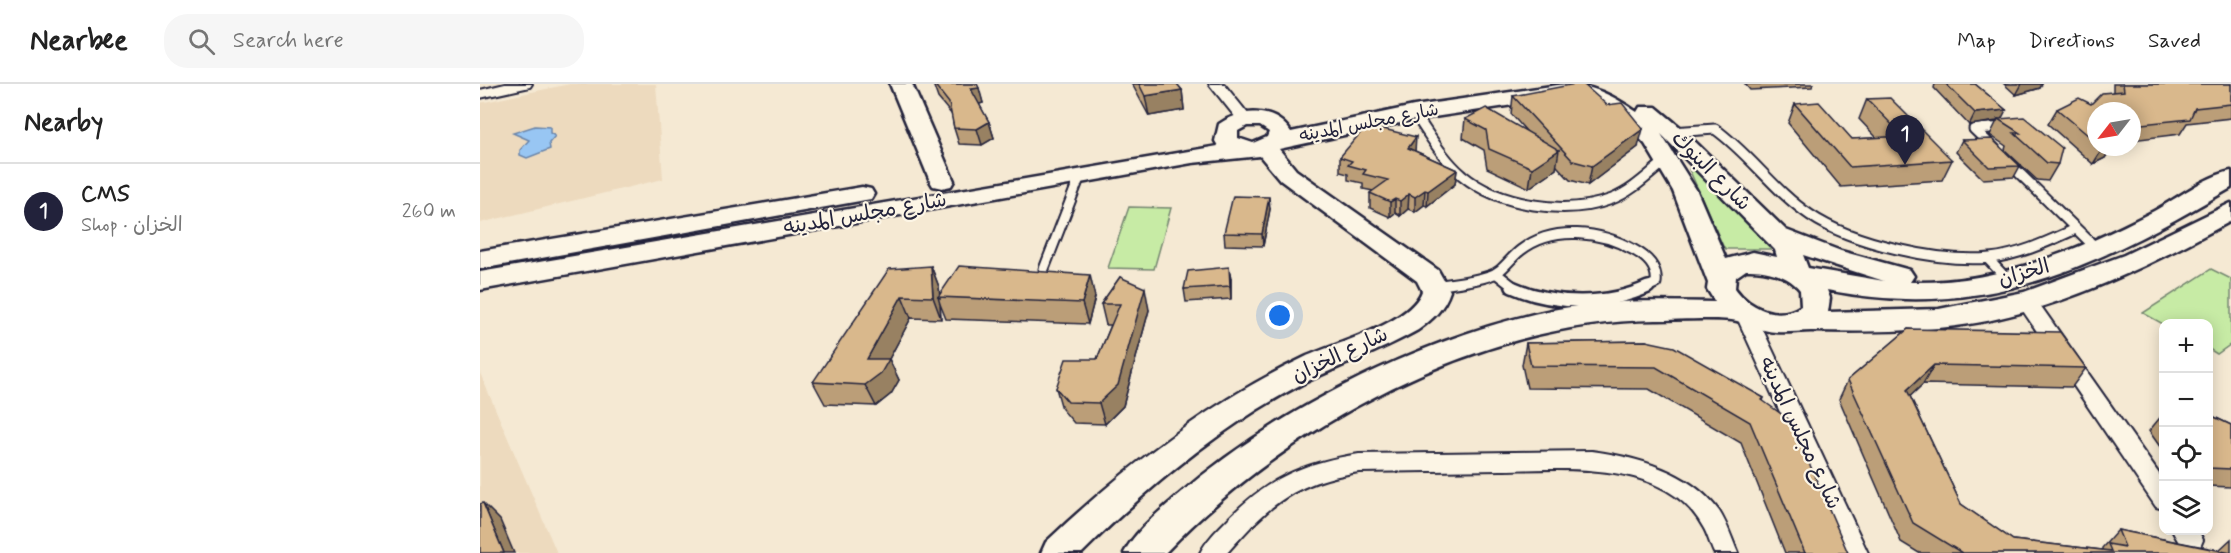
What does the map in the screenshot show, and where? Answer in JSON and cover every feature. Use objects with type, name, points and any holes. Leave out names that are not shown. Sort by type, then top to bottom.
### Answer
[{"type":"main road","points":[[901,84],[942,181]]},
{"type":"main road","name":"شارع مجلس المدينه","points":[[480,280],[1080,176],[1312,133],[1493,84]]},
{"type":"main road","name":"شارع البنوك","points":[[1547,84],[1581,86],[1625,110],[1651,135],[1668,159],[1720,280]]},
{"type":"main road","name":"شارع البنوك","points":[[1611,84],[1672,132],[1788,247],[1797,273]]},
{"type":"main road","name":"شارع مجلس المدينه","points":[[1411,107],[1581,86]]},
{"type":"main road","points":[[1236,125],[1226,141],[1240,148],[1264,141],[1288,175],[1398,253],[1428,276],[1434,286]]},
{"type":"main road","name":"شارع مجلس المدينه","points":[[480,260],[1180,141],[1236,125],[1264,141]]},
{"type":"main road","name":"الخزان","points":[[1797,273],[1888,290],[1970,288],[2044,269],[2096,248],[2231,178]]},
{"type":"main road","name":"الخزان","points":[[1798,321],[1857,321],[1958,316],[2026,300],[2072,287],[2122,267],[2231,211]]},
{"type":"main road","points":[[1777,236],[1859,266],[1915,280],[1970,288]]},
{"type":"main road","points":[[1740,262],[1767,262],[1797,273],[1816,292],[1818,301],[1815,310],[1798,321],[1772,322],[1743,312],[1725,297],[1720,280],[1723,273],[1740,262]]},
{"type":"main road","name":"شارع الخزان","points":[[1059,553],[1118,495],[1190,438],[1271,388],[1394,330],[1424,312],[1435,297],[1434,286]]},
{"type":"main road","name":"شارع الخزان","points":[[1142,553],[1195,500],[1257,450],[1320,410],[1384,379],[1489,338],[1560,318],[1610,313],[1743,312]]},
{"type":"street","points":[[480,94],[525,84]]},
{"type":"street","points":[[1216,84],[1236,125]]},
{"type":"street","points":[[2026,300],[2159,494]]},
{"type":"street","name":"شارع مجلس المدينه","points":[[1743,312],[1856,553]]},
{"type":"street","points":[[1212,553],[1256,504],[1272,491],[1326,468],[1359,463],[1592,460],[1629,466],[1648,473],[1683,492],[1710,517],[1726,553]]},
{"type":"lane","points":[[1411,107],[1450,163],[1464,177],[1506,198],[1567,206],[1598,204],[1615,198],[1668,159]]},
{"type":"lane","points":[[2013,127],[1974,129],[2096,248]]},
{"type":"lane","points":[[1672,132],[1715,129],[1801,208],[1832,228],[1924,252],[1988,259],[2076,230]]},
{"type":"lane","points":[[1044,270],[1080,176]]},
{"type":"lane","points":[[1434,286],[1497,274],[1511,257],[1530,243],[1542,237],[1570,233],[1610,239],[1626,245],[1651,265],[1657,278],[1656,283],[1640,292],[1553,300],[1536,298],[1518,291],[1497,274]]},
{"type":"lane","points":[[1988,259],[2007,279]]},
{"type":"shaded area","points":[[570,84],[656,84],[663,179],[480,223],[480,103]]},
{"type":"shaded area","points":[[480,373],[557,553],[480,553]]},
{"type":"green space","points":[[1692,168],[1766,235],[1773,249],[1726,249],[1723,246],[1689,169]]},
{"type":"green space","points":[[1129,207],[1171,208],[1154,269],[1108,268]]},
{"type":"green space","points":[[2211,269],[2231,279],[2231,344],[2217,354],[2213,352],[2213,319],[2159,319],[2159,322],[2143,313]]},
{"type":"water","points":[[535,126],[550,127],[550,133],[555,136],[549,143],[550,149],[527,158],[520,155],[520,150],[529,140],[513,133]]},
{"type":"building","points":[[934,84],[977,84],[979,88],[971,89],[989,122],[977,129],[954,128],[949,103]]},
{"type":"building","points":[[1139,84],[1177,84],[1182,90],[1145,96]]},
{"type":"building","points":[[1583,84],[1607,105],[1622,103],[1643,129],[1592,166],[1573,161],[1513,96]]},
{"type":"building","points":[[1946,84],[1975,84],[2006,110],[1975,113]]},
{"type":"building","points":[[2123,84],[2231,84],[2231,104],[2195,108],[2190,119],[2141,124],[2141,102],[2093,102],[2102,93],[2124,91]]},
{"type":"building","points":[[1890,98],[1952,160],[1850,167],[1795,104],[1819,102],[1852,139],[1903,136],[1867,99]]},
{"type":"building","points":[[2079,98],[2087,102],[2087,134],[2057,109]]},
{"type":"building","points":[[1486,108],[1559,150],[1532,168],[1489,149],[1486,130],[1465,119]]},
{"type":"building","points":[[2024,117],[2062,148],[2058,164],[2047,163],[2014,133],[2020,133],[1998,119]]},
{"type":"building","points":[[1367,125],[1416,137],[1408,148],[1457,170],[1428,191],[1425,190],[1415,197],[1409,194],[1400,201],[1395,199],[1390,202],[1370,193],[1388,180],[1363,174],[1366,170],[1348,165],[1352,161],[1340,157]]},
{"type":"building","points":[[1992,139],[2020,166],[1989,167],[1962,140]]},
{"type":"building","points":[[1233,196],[1269,197],[1262,234],[1224,233]]},
{"type":"building","points":[[931,266],[933,297],[902,296],[867,359],[889,359],[881,373],[865,385],[813,382],[889,269]]},
{"type":"building","points":[[959,266],[1090,275],[1082,303],[938,297]]},
{"type":"building","points":[[1229,267],[1230,286],[1184,289],[1188,271]]},
{"type":"building","points":[[1120,277],[1145,288],[1118,385],[1099,403],[1068,402],[1056,388],[1066,359],[1097,359],[1120,304],[1101,304]]},
{"type":"building","points":[[1908,329],[2060,332],[2086,368],[1934,365],[1907,390],[1961,504],[2013,540],[2111,551],[2108,544],[2125,547],[2118,530],[2231,553],[1962,553],[1913,523],[1848,380]]},
{"type":"building","points":[[1646,341],[1674,347],[1764,398],[1762,400],[1791,421],[1848,553],[1805,553],[1750,422],[1656,367],[1531,366],[1526,343]]},
{"type":"building","points":[[2213,416],[2231,425],[2231,469],[2213,468]]},
{"type":"building","points":[[483,503],[504,553],[480,553],[480,504]]},
{"type":"place","name":"CMS","points":[[1905,165]]}]
